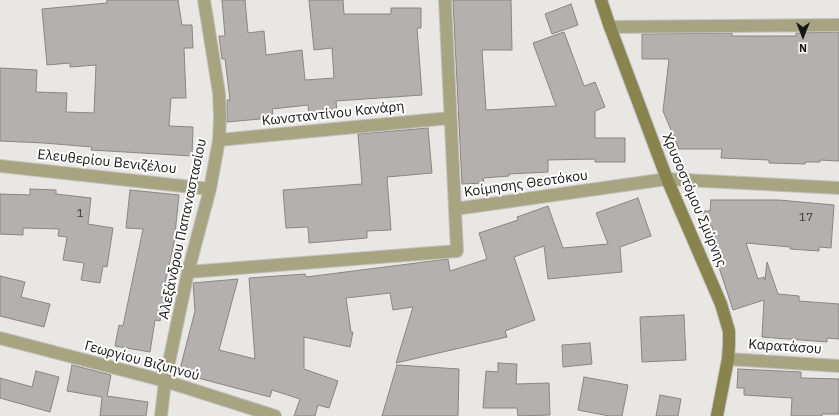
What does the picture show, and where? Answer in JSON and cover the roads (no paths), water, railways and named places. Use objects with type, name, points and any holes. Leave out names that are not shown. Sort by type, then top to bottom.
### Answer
[{"type":"street","name":"Αλεξάνδρου Παπαναστασίου","points":[[162,416],[165,381],[188,272],[210,189],[219,140],[219,93],[204,0]]},
{"type":"street","points":[[445,0],[455,209]]},
{"type":"street","name":"Χρυσοστόμου Σμύρνης","points":[[601,0],[667,179],[722,304],[728,331],[729,346],[717,416]]},
{"type":"street","points":[[610,27],[839,25]]},
{"type":"street","name":"Κωνσταντίνου Κανάρη","points":[[219,140],[450,118]]},
{"type":"street","name":"Ελευθερίου Βενιζέλου","points":[[0,166],[210,189]]},
{"type":"street","name":"Κοίμησης Θεοτόκου","points":[[188,272],[457,251],[455,209],[667,179],[839,188]]},
{"type":"street","name":"Γεωργίου Βιζυηνού","points":[[0,338],[165,381],[276,416]]},
{"type":"street","name":"Καρατάσου","points":[[728,358],[839,366]]}]
